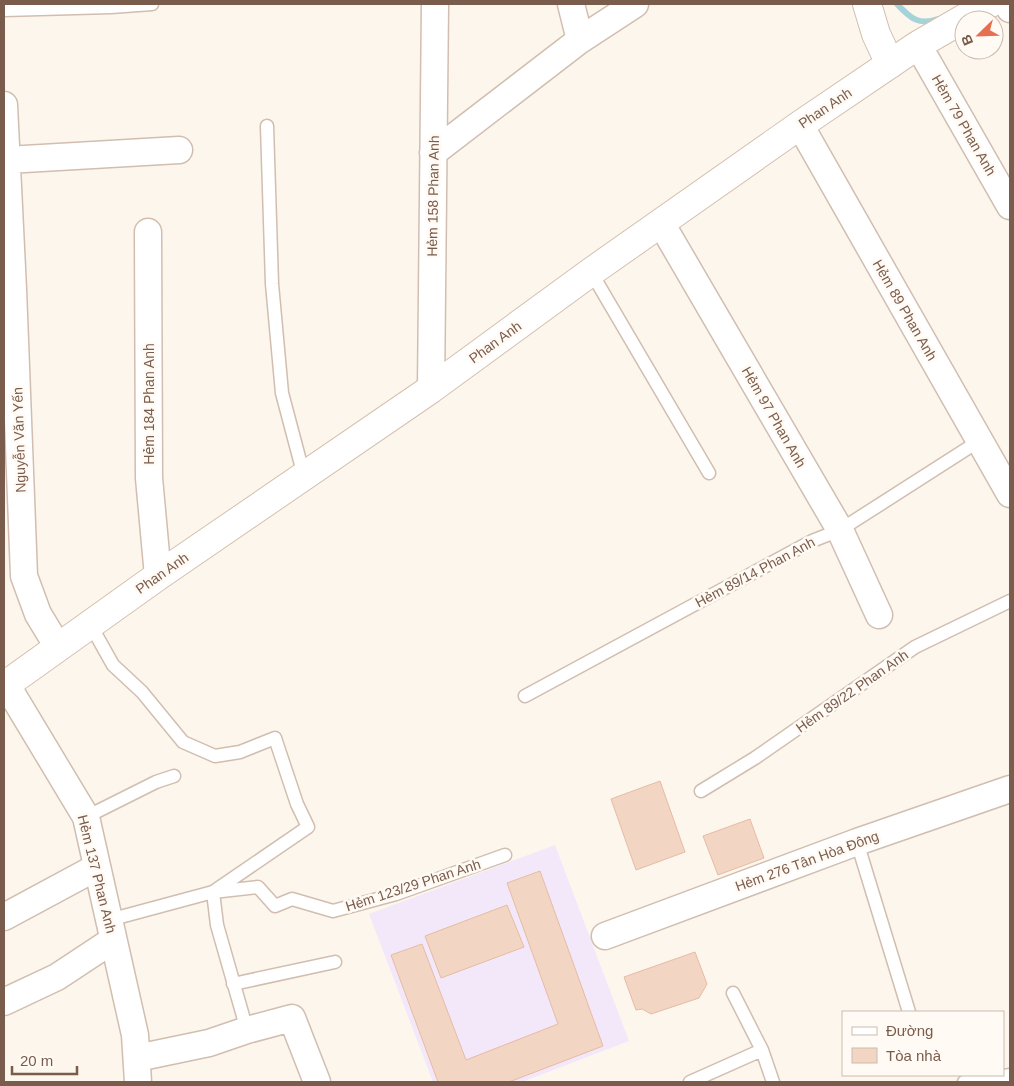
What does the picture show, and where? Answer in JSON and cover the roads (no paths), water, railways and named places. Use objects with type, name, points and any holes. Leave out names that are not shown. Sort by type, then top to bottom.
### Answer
[{"type":"main road","points":[[867,4],[876,34],[890,64]]},
{"type":"main road","name":"Phan Anh","points":[[5,685],[158,576],[431,389],[591,272],[800,125],[918,45],[989,4]]},
{"type":"street","name":"Hẻm 158 Phan Anh","points":[[431,389],[435,4]]},
{"type":"street","points":[[571,4],[580,40]]},
{"type":"street","points":[[433,153],[580,40],[634,4]]},
{"type":"street","points":[[1008,4],[1010,9]]},
{"type":"street","name":"Hẻm 79 Phan Anh","points":[[918,45],[1010,206]]},
{"type":"street","name":"Nguyễn Văn Yến","points":[[4,106],[7,160],[6,192],[13,540],[30,596],[38,614],[58,647]]},
{"type":"street","name":"Hẻm 89 Phan Anh","points":[[800,125],[1010,494]]},
{"type":"street","points":[[7,160],[179,150]]},
{"type":"street","name":"Hẻm 97 Phan Anh","points":[[661,223],[840,530],[879,615]]},
{"type":"street","name":"Hẻm 184 Phan Anh","points":[[148,232],[149,478],[158,576]]},
{"type":"street","name":"Hẻm 137 Phan Anh","points":[[5,685],[86,817],[135,1035],[137,1070]]},
{"type":"street","name":"Hẻm 276 Tân Hòa Đông","points":[[605,936],[857,842],[1010,789]]},
{"type":"street","points":[[4,917],[97,867]]},
{"type":"street","points":[[4,1002],[57,977],[111,930]]},
{"type":"street","points":[[137,1070],[247,1030],[292,1018],[318,1082]]},
{"type":"lane","points":[[4,10],[152,4]]},
{"type":"lane","points":[[266,126],[272,284],[282,393],[304,476]]},
{"type":"lane","points":[[591,272],[709,473]]},
{"type":"lane","name":"Hẻm 89/14 Phan Anh","points":[[525,696],[812,541],[840,530],[979,441]]},
{"type":"lane","name":"Hẻm 89/22 Phan Anh","points":[[701,791],[762,753],[915,647],[1010,601]]},
{"type":"lane","points":[[90,624],[113,665],[142,692],[183,742],[215,756],[240,752],[275,738],[297,804],[308,826],[213,892],[111,930]]},
{"type":"lane","points":[[86,817],[156,782],[174,776]]},
{"type":"lane","points":[[857,842],[909,1011]]},
{"type":"lane","name":"Hẻm 123/29 Phan Anh","points":[[213,892],[258,887],[275,906],[292,899],[333,911],[396,894],[505,855]]},
{"type":"lane","points":[[213,892],[218,925],[247,1030]]},
{"type":"lane","points":[[233,984],[335,962]]},
{"type":"lane","points":[[734,994],[762,1050],[773,1082]]},
{"type":"lane","points":[[690,1082],[762,1050]]},
{"type":"lane","points":[[964,1082],[998,1076]]},
{"type":"waterway","points":[[897,4],[911,17],[920,21],[925,22],[938,19]]}]
